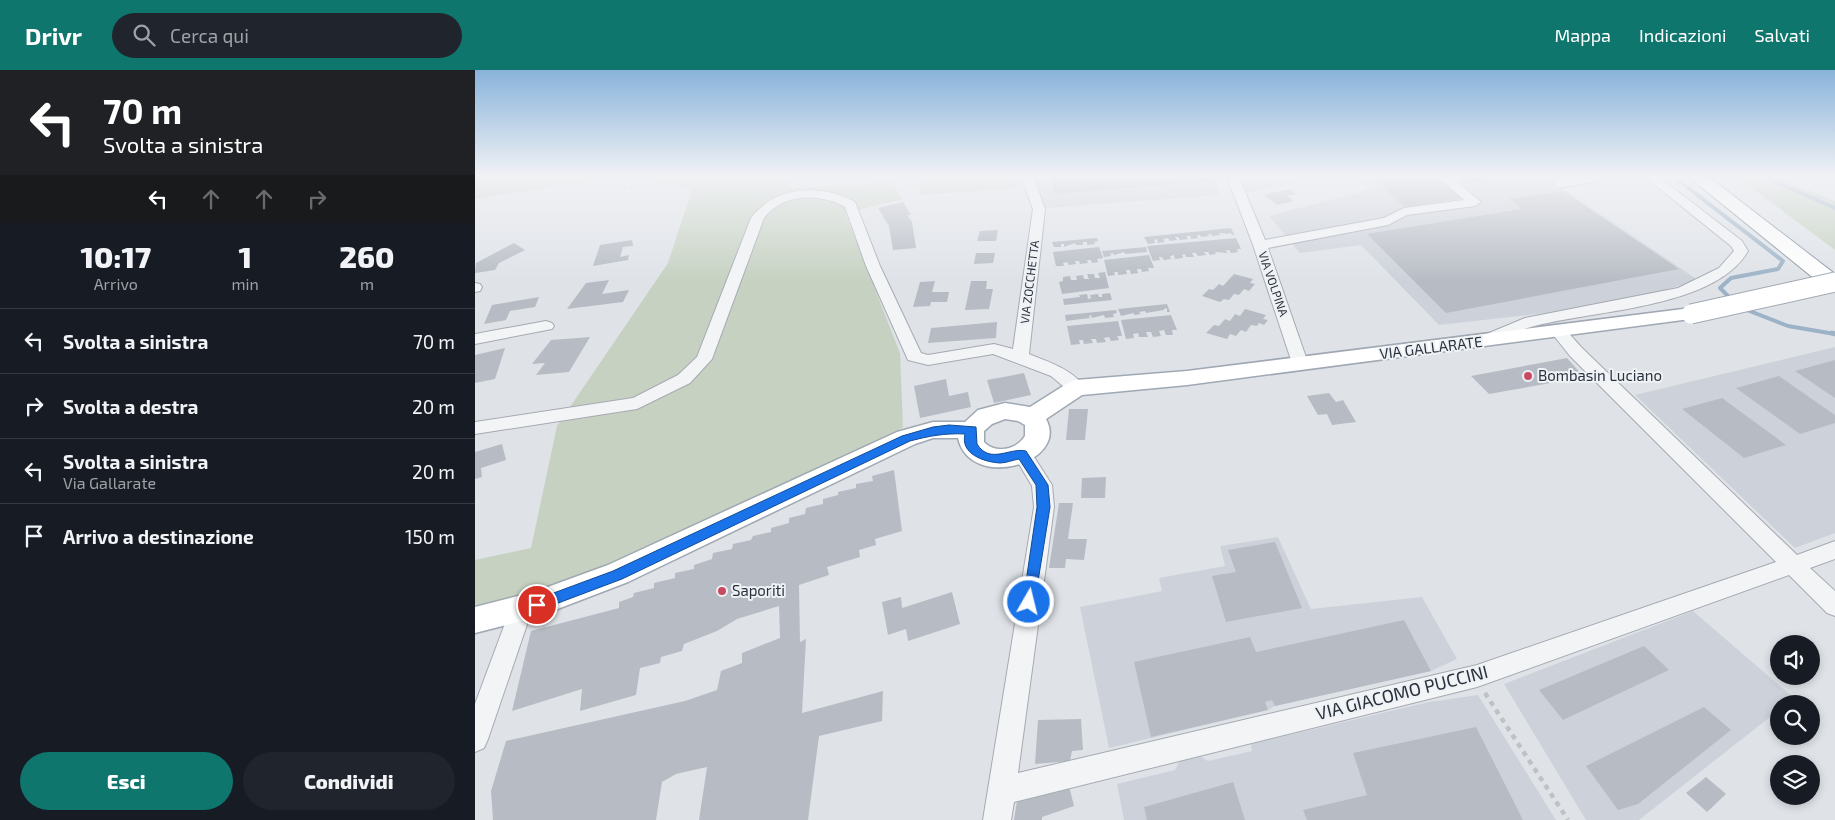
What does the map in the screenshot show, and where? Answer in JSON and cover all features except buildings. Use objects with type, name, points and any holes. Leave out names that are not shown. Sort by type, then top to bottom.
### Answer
[{"type":"highway","points":[[1743,212],[1835,283]]},
{"type":"highway","points":[[1764,212],[1835,267]]},
{"type":"main road","name":"VIA GALLARATE","points":[[1033,417],[1076,388],[1187,378],[1691,314],[1835,283]]},
{"type":"main road","points":[[1015,411],[1033,417],[1038,423],[1039,436],[1030,449],[1022,454],[1001,459],[982,455],[971,444],[972,430],[985,417],[999,412],[1015,411]]},
{"type":"main road","points":[[475,620],[521,610],[567,595],[617,575],[906,438],[933,430],[972,430]]},
{"type":"street","points":[[475,428],[637,403],[684,379],[704,359],[761,212]]},
{"type":"street","points":[[854,212],[873,266],[914,356],[928,360],[994,349],[1057,372],[1076,388]]},
{"type":"street","name":"VIA ZOCCHETTA","points":[[1020,357],[1039,212]]},
{"type":"street","name":"VIA VOLPINA","points":[[1246,212],[1300,363]]},
{"type":"street","points":[[1259,245],[1388,221],[1404,212]]},
{"type":"street","points":[[1479,342],[1525,324],[1682,292],[1701,284],[1737,259],[1741,250],[1737,244],[1696,212]]},
{"type":"street","points":[[475,339],[546,326]]},
{"type":"street","points":[[1559,332],[1576,352],[1835,606]]},
{"type":"street","points":[[997,820],[1043,507],[1042,485],[1022,454]]},
{"type":"street","name":"VIA GIACOMO PUCCINI","points":[[1001,791],[1475,676],[1835,550]]},
{"type":"street","points":[[475,739],[521,610]]},
{"type":"path","points":[[1475,676],[1568,820]]},
{"type":"shaded area","points":[[1284,212],[1597,212],[1698,280],[1655,293],[1564,311],[1439,325],[1361,245],[1300,253],[1269,216]]},
{"type":"shaded area","points":[[1835,347],[1835,533],[1795,548],[1635,395]]},
{"type":"shaded area","points":[[1278,537],[1311,609],[1422,597],[1457,659],[1431,671],[1275,706],[1268,710],[1109,748],[1080,607],[1162,591],[1159,578],[1225,566],[1220,546]]},
{"type":"shaded area","points":[[1693,611],[1770,677],[1770,685],[1779,685],[1791,695],[1770,695],[1770,717],[1639,820],[1586,820],[1504,684]]},
{"type":"shaded area","points":[[1478,695],[1556,820],[1124,820],[1117,784],[1175,770],[1181,758],[1198,755],[1208,761],[1252,751],[1251,744],[1429,702]]},
{"type":"green space","points":[[685,212],[849,212],[845,213],[900,353],[903,427],[881,443],[685,538],[475,616],[475,560],[531,548],[557,426],[668,263]]},
{"type":"green space","points":[[1784,212],[1835,212],[1835,250]]},
{"type":"waterway","points":[[1719,212],[1783,261],[1778,269],[1731,278],[1720,288],[1732,300]]},
{"type":"waterway","points":[[1742,308],[1788,326],[1835,334],[1832,333]]},
{"type":"place","name":"Bombasin Luciano","points":[[1528,376]]},
{"type":"place","name":"Saporiti","points":[[722,591]]},
{"type":"route","points":[[537,605],[617,575],[906,438],[933,430],[949,429],[972,430],[971,444],[982,455],[1001,459],[1012,458],[1022,454],[1042,485],[1043,507],[1029,602]]}]
